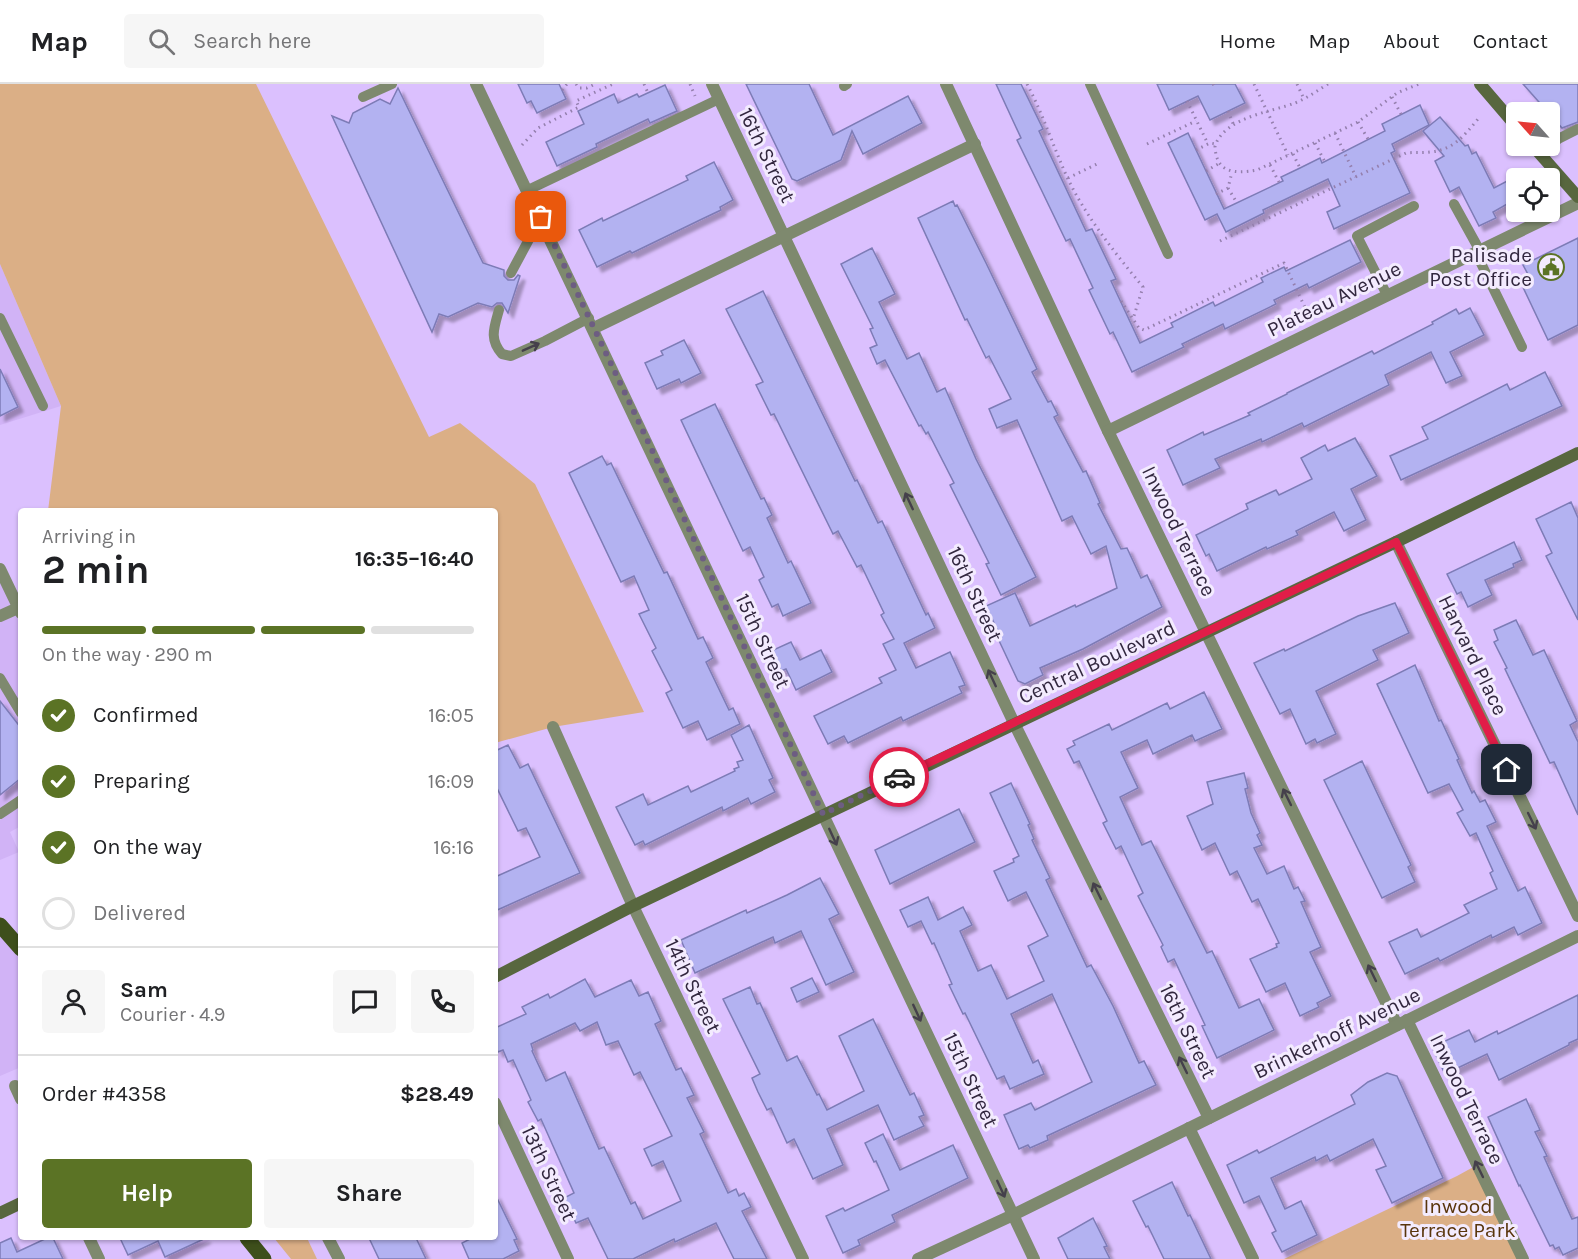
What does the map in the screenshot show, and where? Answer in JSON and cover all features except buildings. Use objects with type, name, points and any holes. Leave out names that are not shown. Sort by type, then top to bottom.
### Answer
[{"type":"main road","points":[[1480,84],[1506,114]]},
{"type":"main road","points":[[1542,156],[1578,197]]},
{"type":"main road","name":"Central Boulevard","points":[[498,975],[633,906],[823,814],[1578,453]]},
{"type":"main road","points":[[3,932],[18,946]]},
{"type":"main road","points":[[0,1213],[18,1204]]},
{"type":"main road","points":[[250,1240],[264,1259]]},
{"type":"street","name":"15th Street","points":[[476,84],[592,323],[1034,1259]]},
{"type":"street","name":"16th Street","points":[[711,84],[1014,723],[1209,1118]]},
{"type":"street","name":"Inwood Terrace","points":[[946,84],[1108,431],[1206,632],[1522,1259]]},
{"type":"street","points":[[592,323],[784,236],[975,144]]},
{"type":"street","name":"Plateau Avenue","points":[[1108,431],[1578,203]]},
{"type":"street","name":"Harvard Place","points":[[1396,542],[1578,916]]},
{"type":"street","points":[[0,570],[18,606]]},
{"type":"street","points":[[0,616],[18,611]]},
{"type":"street","name":"14th Street","points":[[553,727],[633,906],[803,1259]]},
{"type":"street","name":"Brinkerhoff Avenue","points":[[918,1259],[1013,1215],[1578,936]]},
{"type":"street","points":[[15,1086],[18,1092]]},
{"type":"street","name":"13th Street","points":[[498,1109],[568,1259]]},
{"type":"street","points":[[1189,1128],[1253,1259]]},
{"type":"street","points":[[90,1240],[99,1259]]},
{"type":"street","points":[[329,1240],[339,1259]]},
{"type":"lane","points":[[363,97],[392,84]]},
{"type":"lane","points":[[1090,84],[1168,254]]},
{"type":"lane","points":[[528,190],[719,99]]},
{"type":"lane","points":[[1560,138],[1578,129]]},
{"type":"lane","points":[[1454,204],[1522,346]]},
{"type":"lane","points":[[1387,296],[1357,236],[1414,206]]},
{"type":"lane","points":[[511,273],[541,217]]},
{"type":"lane","points":[[499,310],[493,331],[494,345],[502,354],[511,356],[592,323]]},
{"type":"lane","points":[[0,318],[43,406]]},
{"type":"lane","points":[[0,678],[18,708]]},
{"type":"lane","points":[[0,814],[18,802]]},
{"type":"path","points":[[562,90],[567,84]]},
{"type":"path","points":[[576,84],[582,89],[595,84]]},
{"type":"path","points":[[526,154],[521,143],[538,128],[579,107],[576,102],[613,84]]},
{"type":"path","points":[[644,84],[648,93]]},
{"type":"path","points":[[1027,84],[1043,114],[1068,178],[1092,221],[1143,287],[1133,318]]},
{"type":"path","points":[[1254,84],[1266,110],[1300,168]]},
{"type":"path","points":[[1298,84],[1304,99]]},
{"type":"path","points":[[1328,84],[1304,99],[1266,110],[1221,134],[1216,144],[1216,154],[1220,163],[1232,172],[1257,171],[1358,122],[1392,97],[1419,84]]},
{"type":"path","points":[[1392,97],[1401,114]]},
{"type":"path","points":[[1186,101],[1208,144]]},
{"type":"path","points":[[1228,111],[1234,126]]},
{"type":"path","points":[[1220,241],[1406,153],[1430,152],[1449,147],[1461,140],[1478,119]]},
{"type":"path","points":[[1147,144],[1196,121]]},
{"type":"path","points":[[1358,122],[1368,140]]},
{"type":"path","points":[[1335,134],[1356,177]]},
{"type":"path","points":[[1315,143],[1325,162]]},
{"type":"path","points":[[1196,150],[1208,144],[1216,144]]},
{"type":"path","points":[[1206,171],[1220,163]]},
{"type":"path","points":[[1068,178],[1097,164]]},
{"type":"path","points":[[1270,165],[1279,182]]},
{"type":"path","points":[[1232,172],[1228,188],[1236,203]]},
{"type":"path","points":[[1216,194],[1228,188]]},
{"type":"path","points":[[1121,301],[1139,328],[1144,330],[1284,263],[1316,330]]},
{"type":"shaded area","points":[[0,264],[61,406],[0,425]]},
{"type":"shaded area","points":[[0,570],[18,608],[18,828],[10,832],[18,852],[0,860]]},
{"type":"shaded area","points":[[0,935],[18,954],[18,1068],[0,1076]]},
{"type":"shaded area","points":[[155,1240],[210,1240],[177,1259],[165,1259]]},
{"type":"green space","points":[[0,84],[256,84],[429,437],[460,423],[535,484],[644,712],[553,727],[498,742],[498,508],[48,508],[61,406],[0,264]]},
{"type":"green space","name":"Inwood Terrace Park","points":[[1477,1165],[1523,1259],[1284,1259],[1457,1176]]},
{"type":"green space","points":[[276,1240],[308,1240],[317,1259],[291,1259]]},
{"type":"way so far","points":[[541,217],[823,814],[899,777]]},
{"type":"place","name":"Palisade Post Office","points":[[1551,267]]},
{"type":"route","points":[[899,777],[1396,542],[1507,770]]}]
